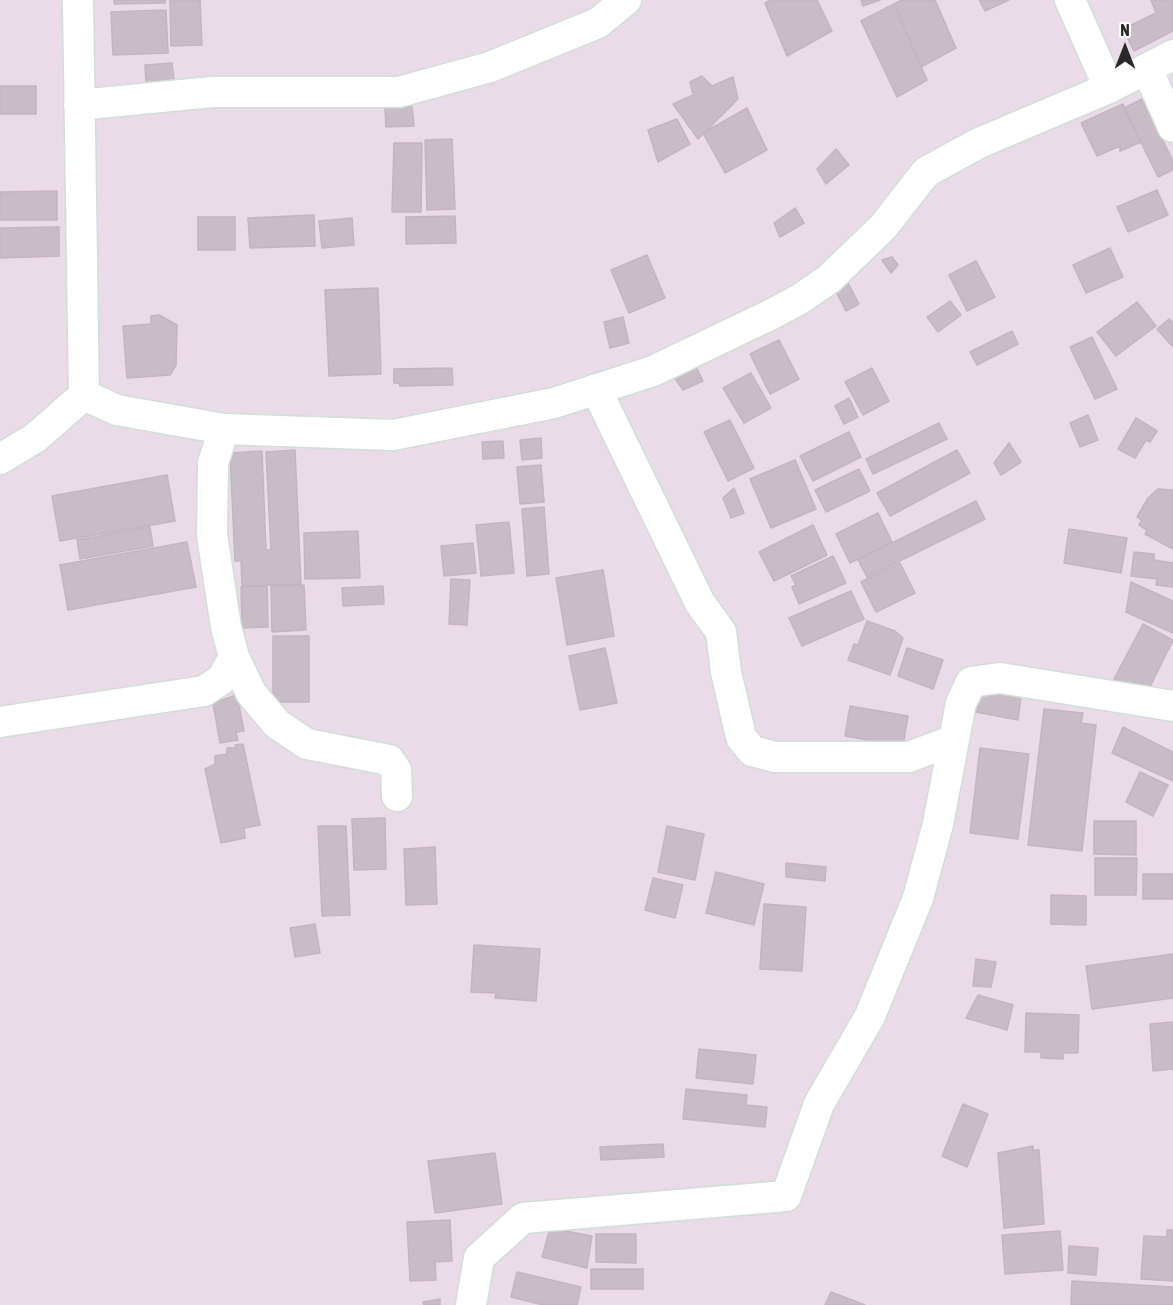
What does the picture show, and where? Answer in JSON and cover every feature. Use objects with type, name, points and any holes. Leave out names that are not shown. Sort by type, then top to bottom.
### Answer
[{"type":"street","points":[[78,0],[84,396]]},
{"type":"street","points":[[79,105],[212,92],[399,92],[490,68],[598,23],[626,0]]},
{"type":"street","points":[[1070,0],[1109,88]]},
{"type":"street","points":[[84,396],[117,410],[169,422],[224,429],[393,435],[554,403],[596,390],[654,371],[800,299],[829,279],[883,226],[926,172],[978,143],[1109,88],[1173,55]]},
{"type":"street","points":[[1147,69],[1173,127]]},
{"type":"street","points":[[596,390],[700,603],[721,632],[741,737],[752,751],[775,757],[909,757],[954,740]]},
{"type":"street","points":[[0,459],[35,438],[84,396]]},
{"type":"street","points":[[224,429],[213,463],[212,535],[226,627],[234,657],[251,693],[277,724],[307,744],[389,760],[396,770],[398,796]]},
{"type":"street","points":[[0,722],[204,690],[222,679],[234,657]]},
{"type":"street","points":[[471,1305],[479,1258],[523,1218],[786,1196],[819,1104],[870,1016],[918,898],[938,824],[960,703],[971,682],[1000,678],[1173,706]]},
{"type":"building","points":[[114,0],[165,0],[165,3],[114,4]]},
{"type":"building","points":[[170,0],[200,0],[202,45],[171,46]]},
{"type":"building","points":[[771,0],[817,0],[832,31],[787,56],[765,3]]},
{"type":"building","points":[[861,0],[880,0],[863,6]]},
{"type":"building","points":[[902,0],[935,0],[956,48],[921,67],[894,4]]},
{"type":"building","points":[[979,0],[1009,0],[985,11]]},
{"type":"building","points":[[1151,0],[1173,0],[1173,31],[1134,51],[1123,29],[1156,13]]},
{"type":"building","points":[[894,4],[927,80],[897,97],[861,21]]},
{"type":"building","points":[[166,10],[168,53],[113,55],[111,12]]},
{"type":"building","points":[[172,63],[174,80],[146,82],[145,65]]},
{"type":"building","points":[[702,76],[712,86],[733,77],[738,99],[698,139],[673,104],[693,95],[690,82]]},
{"type":"building","points":[[0,86],[36,86],[36,114],[0,114]]},
{"type":"building","points":[[1142,99],[1153,122],[1160,124],[1165,135],[1161,137],[1173,161],[1173,170],[1158,177],[1124,108]]},
{"type":"building","points":[[1123,104],[1141,142],[1120,151],[1120,146],[1097,156],[1081,123]]},
{"type":"building","points":[[412,106],[414,126],[386,127],[385,108]]},
{"type":"building","points":[[747,108],[767,150],[725,173],[703,133]]},
{"type":"building","points":[[677,119],[690,144],[658,162],[648,130]]},
{"type":"building","points":[[452,139],[455,209],[427,210],[425,140]]},
{"type":"building","points":[[394,143],[422,143],[421,212],[392,212]]},
{"type":"building","points":[[836,149],[849,165],[826,184],[817,169]]},
{"type":"building","points":[[1157,190],[1168,215],[1128,232],[1117,207]]},
{"type":"building","points":[[57,191],[57,220],[0,220],[0,192]]},
{"type":"building","points":[[795,208],[804,223],[780,237],[774,223]]},
{"type":"building","points":[[314,215],[315,246],[250,248],[248,218]]},
{"type":"building","points":[[455,216],[456,243],[406,244],[406,217]]},
{"type":"building","points":[[198,217],[235,217],[235,250],[198,250]]},
{"type":"building","points":[[352,218],[354,245],[322,248],[319,221]]},
{"type":"building","points":[[59,227],[59,256],[0,258],[0,228]]},
{"type":"building","points":[[1110,248],[1123,277],[1086,293],[1073,265]]},
{"type":"building","points":[[647,255],[665,298],[629,313],[611,270]]},
{"type":"building","points":[[892,257],[898,265],[891,273],[882,260]]},
{"type":"building","points":[[976,261],[995,297],[967,311],[949,275]]},
{"type":"building","points":[[846,279],[859,304],[846,311],[833,286]]},
{"type":"building","points":[[378,288],[381,374],[329,376],[325,290]]},
{"type":"building","points":[[950,301],[961,315],[938,332],[927,317]]},
{"type":"building","points":[[1137,302],[1156,326],[1116,356],[1097,332]]},
{"type":"building","points":[[159,315],[177,325],[176,365],[170,375],[127,378],[123,326],[151,324],[151,316]]},
{"type":"building","points":[[623,317],[629,343],[610,348],[604,322]]},
{"type":"building","points":[[1169,319],[1173,323],[1173,347],[1157,329]]},
{"type":"building","points":[[1012,331],[1018,344],[977,365],[970,352]]},
{"type":"building","points":[[1092,337],[1117,389],[1095,399],[1070,347]]},
{"type":"building","points":[[779,340],[799,379],[770,394],[750,354]]},
{"type":"building","points":[[694,363],[703,381],[683,390],[672,374]]},
{"type":"building","points":[[452,368],[453,385],[400,386],[399,383],[394,383],[394,369]]},
{"type":"building","points":[[872,368],[889,401],[863,415],[845,382]]},
{"type":"building","points":[[751,373],[771,408],[744,423],[723,388]]},
{"type":"building","points":[[849,398],[858,417],[844,424],[835,406]]},
{"type":"building","points":[[1088,415],[1098,440],[1080,447],[1070,423]]},
{"type":"building","points":[[1136,418],[1157,431],[1150,442],[1146,440],[1135,458],[1118,449]]},
{"type":"building","points":[[730,420],[754,468],[728,481],[704,432]]},
{"type":"building","points":[[939,423],[947,439],[873,474],[866,459]]},
{"type":"building","points":[[849,432],[861,457],[813,481],[800,456]]},
{"type":"building","points":[[541,438],[542,458],[522,460],[520,440]]},
{"type":"building","points":[[503,441],[504,458],[483,459],[482,442]]},
{"type":"building","points":[[1009,443],[1021,462],[1001,475],[994,463]]},
{"type":"building","points":[[295,450],[301,584],[242,586],[241,561],[235,561],[230,453],[262,451],[266,550],[271,550],[266,452]]},
{"type":"building","points":[[957,450],[970,473],[890,516],[877,493]]},
{"type":"building","points":[[795,460],[816,509],[771,528],[750,479]]},
{"type":"building","points":[[541,465],[544,502],[520,504],[517,467]]},
{"type":"building","points":[[859,469],[870,491],[826,512],[815,490]]},
{"type":"building","points":[[167,475],[175,521],[60,541],[52,496]]},
{"type":"building","points":[[734,488],[744,513],[731,518],[723,498]]},
{"type":"building","points":[[1158,489],[1173,490],[1173,549],[1145,534],[1147,530],[1139,525],[1142,520],[1137,517],[1148,498]]},
{"type":"building","points":[[976,501],[985,519],[867,577],[858,560]]},
{"type":"building","points":[[544,507],[549,574],[527,576],[522,509]]},
{"type":"building","points":[[878,513],[892,542],[850,563],[836,534]]},
{"type":"building","points":[[509,522],[514,573],[481,576],[476,525]]},
{"type":"building","points":[[813,525],[827,555],[774,581],[759,552]]},
{"type":"building","points":[[150,527],[153,546],[80,559],[77,540]]},
{"type":"building","points":[[1069,529],[1127,538],[1121,573],[1064,563]]},
{"type":"building","points":[[358,531],[360,578],[305,579],[304,533]]},
{"type":"building","points":[[187,542],[196,587],[68,610],[60,565]]},
{"type":"building","points":[[473,543],[476,573],[444,576],[441,546]]},
{"type":"building","points":[[1134,552],[1154,554],[1154,560],[1173,563],[1173,587],[1156,585],[1157,579],[1131,576]]},
{"type":"building","points":[[833,556],[846,583],[799,604],[792,587],[796,585],[791,576]]},
{"type":"building","points":[[900,563],[915,593],[876,612],[861,582]]},
{"type":"building","points":[[603,570],[614,636],[567,645],[556,578]]},
{"type":"building","points":[[451,579],[470,580],[467,625],[449,624]]},
{"type":"building","points":[[1131,582],[1173,601],[1173,633],[1126,612]]},
{"type":"building","points":[[304,585],[306,630],[272,632],[271,586]]},
{"type":"building","points":[[267,586],[268,627],[242,628],[241,587]]},
{"type":"building","points":[[383,586],[384,604],[343,606],[342,588]]},
{"type":"building","points":[[851,591],[864,619],[802,646],[789,618]]},
{"type":"building","points":[[867,621],[895,631],[903,638],[890,675],[848,660],[854,644],[858,645]]},
{"type":"building","points":[[1143,624],[1173,640],[1146,695],[1114,679]]},
{"type":"building","points":[[273,636],[309,636],[309,702],[273,702]]},
{"type":"building","points":[[605,648],[617,703],[580,710],[569,656]]},
{"type":"building","points":[[907,648],[943,660],[933,689],[898,676]]},
{"type":"building","points":[[980,690],[1021,697],[1018,720],[976,712]]},
{"type":"building","points":[[237,695],[244,731],[236,732],[238,740],[220,743],[213,703]]},
{"type":"building","points":[[850,706],[908,716],[903,746],[845,736]]},
{"type":"building","points":[[1044,709],[1083,713],[1081,723],[1096,725],[1082,851],[1028,845]]},
{"type":"building","points":[[1123,727],[1173,752],[1173,781],[1112,753]]},
{"type":"building","points":[[243,744],[260,825],[244,828],[245,838],[221,843],[205,769],[215,764],[215,756],[227,754],[227,748],[236,748],[235,745]]},
{"type":"building","points":[[980,748],[1029,754],[1018,839],[970,833]]},
{"type":"building","points":[[1140,772],[1168,785],[1153,816],[1126,802]]},
{"type":"building","points":[[385,818],[386,869],[354,870],[352,819]]},
{"type":"building","points":[[1094,821],[1136,821],[1136,855],[1094,854]]},
{"type":"building","points":[[318,826],[346,826],[350,915],[322,916]]},
{"type":"building","points":[[667,826],[704,834],[695,880],[658,872]]},
{"type":"building","points":[[435,847],[437,904],[406,905],[404,849]]},
{"type":"building","points":[[1095,858],[1137,858],[1136,895],[1095,895]]},
{"type":"building","points":[[786,863],[826,867],[825,881],[786,877]]},
{"type":"building","points":[[716,872],[764,884],[754,925],[706,913]]},
{"type":"building","points":[[1143,874],[1173,874],[1173,899],[1143,899]]},
{"type":"building","points":[[653,878],[683,885],[675,918],[645,910]]},
{"type":"building","points":[[1051,895],[1086,896],[1086,925],[1051,924]]},
{"type":"building","points":[[764,904],[806,907],[802,971],[760,969]]},
{"type":"building","points":[[315,924],[320,953],[295,957],[290,928]]},
{"type":"building","points":[[474,945],[540,949],[536,1001],[495,998],[496,993],[471,992]]},
{"type":"building","points":[[1173,954],[1173,998],[1092,1009],[1086,966]]},
{"type":"building","points":[[976,959],[996,962],[991,987],[973,986]]},
{"type":"building","points":[[978,995],[1013,1005],[1007,1030],[966,1018]]},
{"type":"building","points":[[1026,1013],[1079,1015],[1078,1053],[1063,1053],[1063,1059],[1041,1058],[1041,1052],[1025,1052]]},
{"type":"building","points":[[1173,1022],[1173,1069],[1153,1071],[1150,1024]]},
{"type":"building","points":[[699,1049],[756,1055],[753,1084],[696,1078]]},
{"type":"building","points":[[686,1089],[747,1095],[746,1105],[767,1107],[765,1127],[683,1119]]},
{"type":"building","points":[[963,1104],[988,1114],[967,1167],[942,1156]]},
{"type":"building","points":[[663,1144],[664,1157],[601,1160],[600,1147]]},
{"type":"building","points":[[1033,1146],[1033,1150],[1039,1150],[1044,1224],[1004,1228],[998,1153]]},
{"type":"building","points":[[495,1153],[502,1204],[435,1213],[428,1161]]},
{"type":"building","points":[[450,1220],[452,1261],[435,1262],[436,1280],[410,1281],[407,1222]]},
{"type":"building","points":[[550,1228],[592,1236],[587,1268],[542,1257]]},
{"type":"building","points":[[1167,1230],[1173,1230],[1173,1281],[1141,1279],[1144,1236],[1167,1237]]},
{"type":"building","points":[[1060,1231],[1063,1270],[1005,1274],[1002,1235]]},
{"type":"building","points":[[596,1234],[636,1234],[636,1263],[596,1262]]},
{"type":"building","points":[[1069,1246],[1098,1248],[1096,1275],[1068,1273]]},
{"type":"building","points":[[591,1269],[643,1269],[643,1289],[591,1289]]},
{"type":"building","points":[[517,1272],[581,1287],[577,1305],[543,1305],[511,1297]]},
{"type":"building","points":[[1072,1281],[1173,1287],[1173,1305],[1071,1305]]},
{"type":"building","points":[[831,1292],[865,1305],[825,1305]]},
{"type":"building","points":[[440,1299],[440,1305],[424,1305],[423,1302]]}]
